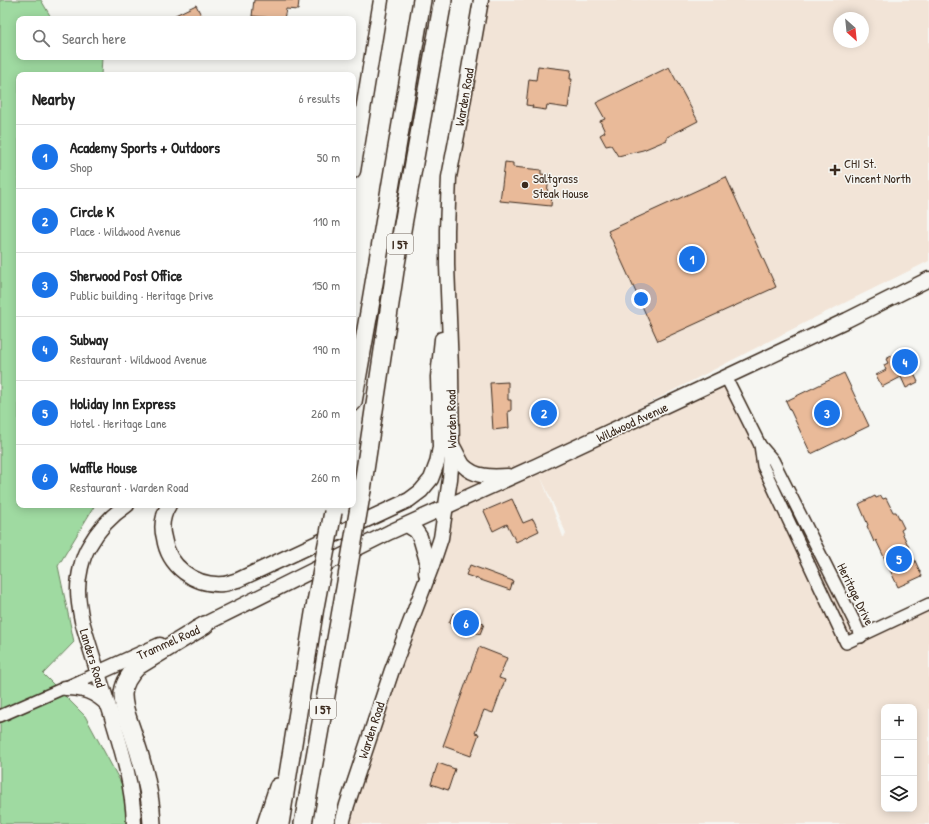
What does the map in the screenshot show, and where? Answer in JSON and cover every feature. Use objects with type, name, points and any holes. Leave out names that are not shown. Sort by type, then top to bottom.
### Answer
[{"type":"highway","name":"I 57","points":[[356,385],[422,0]]},
{"type":"highway","name":"I 57","points":[[303,824],[362,490],[396,264],[443,0]]},
{"type":"highway","name":"I 57","points":[[280,824],[315,607],[334,509]]},
{"type":"highway","points":[[152,824],[150,799],[144,769],[124,707],[124,690],[127,680],[138,666],[205,625]]},
{"type":"highway","points":[[266,824],[292,746]]},
{"type":"main road","points":[[356,153],[381,0]]},
{"type":"main road","name":"Warden Road","points":[[342,824],[392,670],[441,538],[452,456],[447,230],[449,176],[481,0]]},
{"type":"main road","name":"Wildwood Avenue","points":[[333,561],[407,525],[726,378],[928,280]]},
{"type":"main road","points":[[168,508],[164,516],[162,530],[165,545],[177,567],[199,581],[212,584],[224,584],[238,580],[409,500],[421,491],[431,479],[437,463],[440,447],[438,377],[448,286]]},
{"type":"main road","points":[[452,445],[464,465],[476,474],[494,477],[515,476]]},
{"type":"main road","name":"Landers Road","points":[[123,508],[112,517],[88,546],[83,562],[78,590],[82,621],[122,749],[129,778],[134,807],[134,824]]},
{"type":"main road","points":[[407,525],[416,531],[420,537],[427,561],[426,580]]},
{"type":"main road","name":"Trammel Road","points":[[98,673],[205,625],[333,561]]},
{"type":"main road","points":[[65,688],[86,690],[95,694],[108,706]]},
{"type":"street","name":"Heritage Drive","points":[[726,378],[760,445],[773,460],[852,616],[860,637],[846,643],[763,466],[760,445]]},
{"type":"street","points":[[860,637],[929,604]]},
{"type":"street","name":"Trammel Road","points":[[0,716],[98,673]]},
{"type":"shaded area","points":[[486,0],[929,0],[929,261],[816,317],[456,502],[726,377],[860,636],[929,604],[929,824],[345,824],[446,507],[447,230]],"holes":[[[541,477],[566,533],[564,537],[563,537]]]},
{"type":"green space","points":[[0,0],[41,0],[50,16],[16,16],[16,60],[102,60],[101,72],[16,72],[16,508],[93,508],[58,566],[74,642],[43,674],[85,716],[134,807],[132,824],[0,824]]},
{"type":"building","points":[[254,0],[299,0],[298,10],[286,9],[285,16],[252,16]]},
{"type":"building","points":[[196,5],[202,16],[173,16]]},
{"type":"building","points":[[538,66],[571,70],[570,79],[572,79],[568,108],[547,105],[546,110],[532,108],[533,106],[526,105],[529,79],[536,80]]},
{"type":"building","points":[[669,67],[698,121],[667,137],[667,140],[643,150],[618,156],[611,145],[606,146],[600,135],[605,132],[600,121],[605,119],[596,103]]},
{"type":"building","name":"Saltgrass Steak House","points":[[505,162],[513,163],[513,167],[541,170],[541,174],[549,175],[547,194],[552,195],[551,206],[500,201]]},
{"type":"building","points":[[726,177],[776,287],[658,341],[608,231]]},
{"type":"building","points":[[893,355],[895,360],[905,355],[918,382],[906,388],[901,377],[882,387],[876,375],[886,370],[884,365],[888,363],[886,359]]},
{"type":"building","points":[[844,373],[869,426],[811,454],[786,401]]},
{"type":"building","points":[[508,382],[508,400],[511,400],[511,411],[508,411],[509,428],[493,430],[490,383]]},
{"type":"building","points":[[540,404],[547,404],[548,421],[541,422]]},
{"type":"building","points":[[875,496],[876,498],[881,496],[883,499],[886,498],[893,512],[896,512],[904,528],[901,530],[922,576],[898,587],[876,540],[874,542],[859,504]]},
{"type":"building","points":[[512,499],[523,523],[533,519],[539,531],[516,542],[507,524],[493,531],[484,511]]},
{"type":"building","points":[[470,565],[513,581],[510,590],[466,575]]},
{"type":"building","points":[[453,613],[484,624],[480,634],[449,623]]},
{"type":"building","points":[[479,647],[507,658],[499,678],[505,680],[493,713],[484,710],[475,733],[479,734],[471,756],[443,746]]},
{"type":"building","points":[[438,763],[455,769],[448,790],[431,784]]},
{"type":"place","name":"CHI St. Vincent North","points":[[835,170]]},
{"type":"place","name":"Saltgrass Steak House","points":[[525,185]]},
{"type":"place","name":"Academy Sports + Outdoors","points":[[692,259]]},
{"type":"place","name":"Subway","points":[[905,362]]},
{"type":"place","name":"Circle K","points":[[544,413]]},
{"type":"place","name":"Sherwood Post Office","points":[[827,413]]},
{"type":"place","name":"Holiday Inn Express","points":[[899,559]]},
{"type":"place","name":"Waffle House","points":[[466,623]]}]
